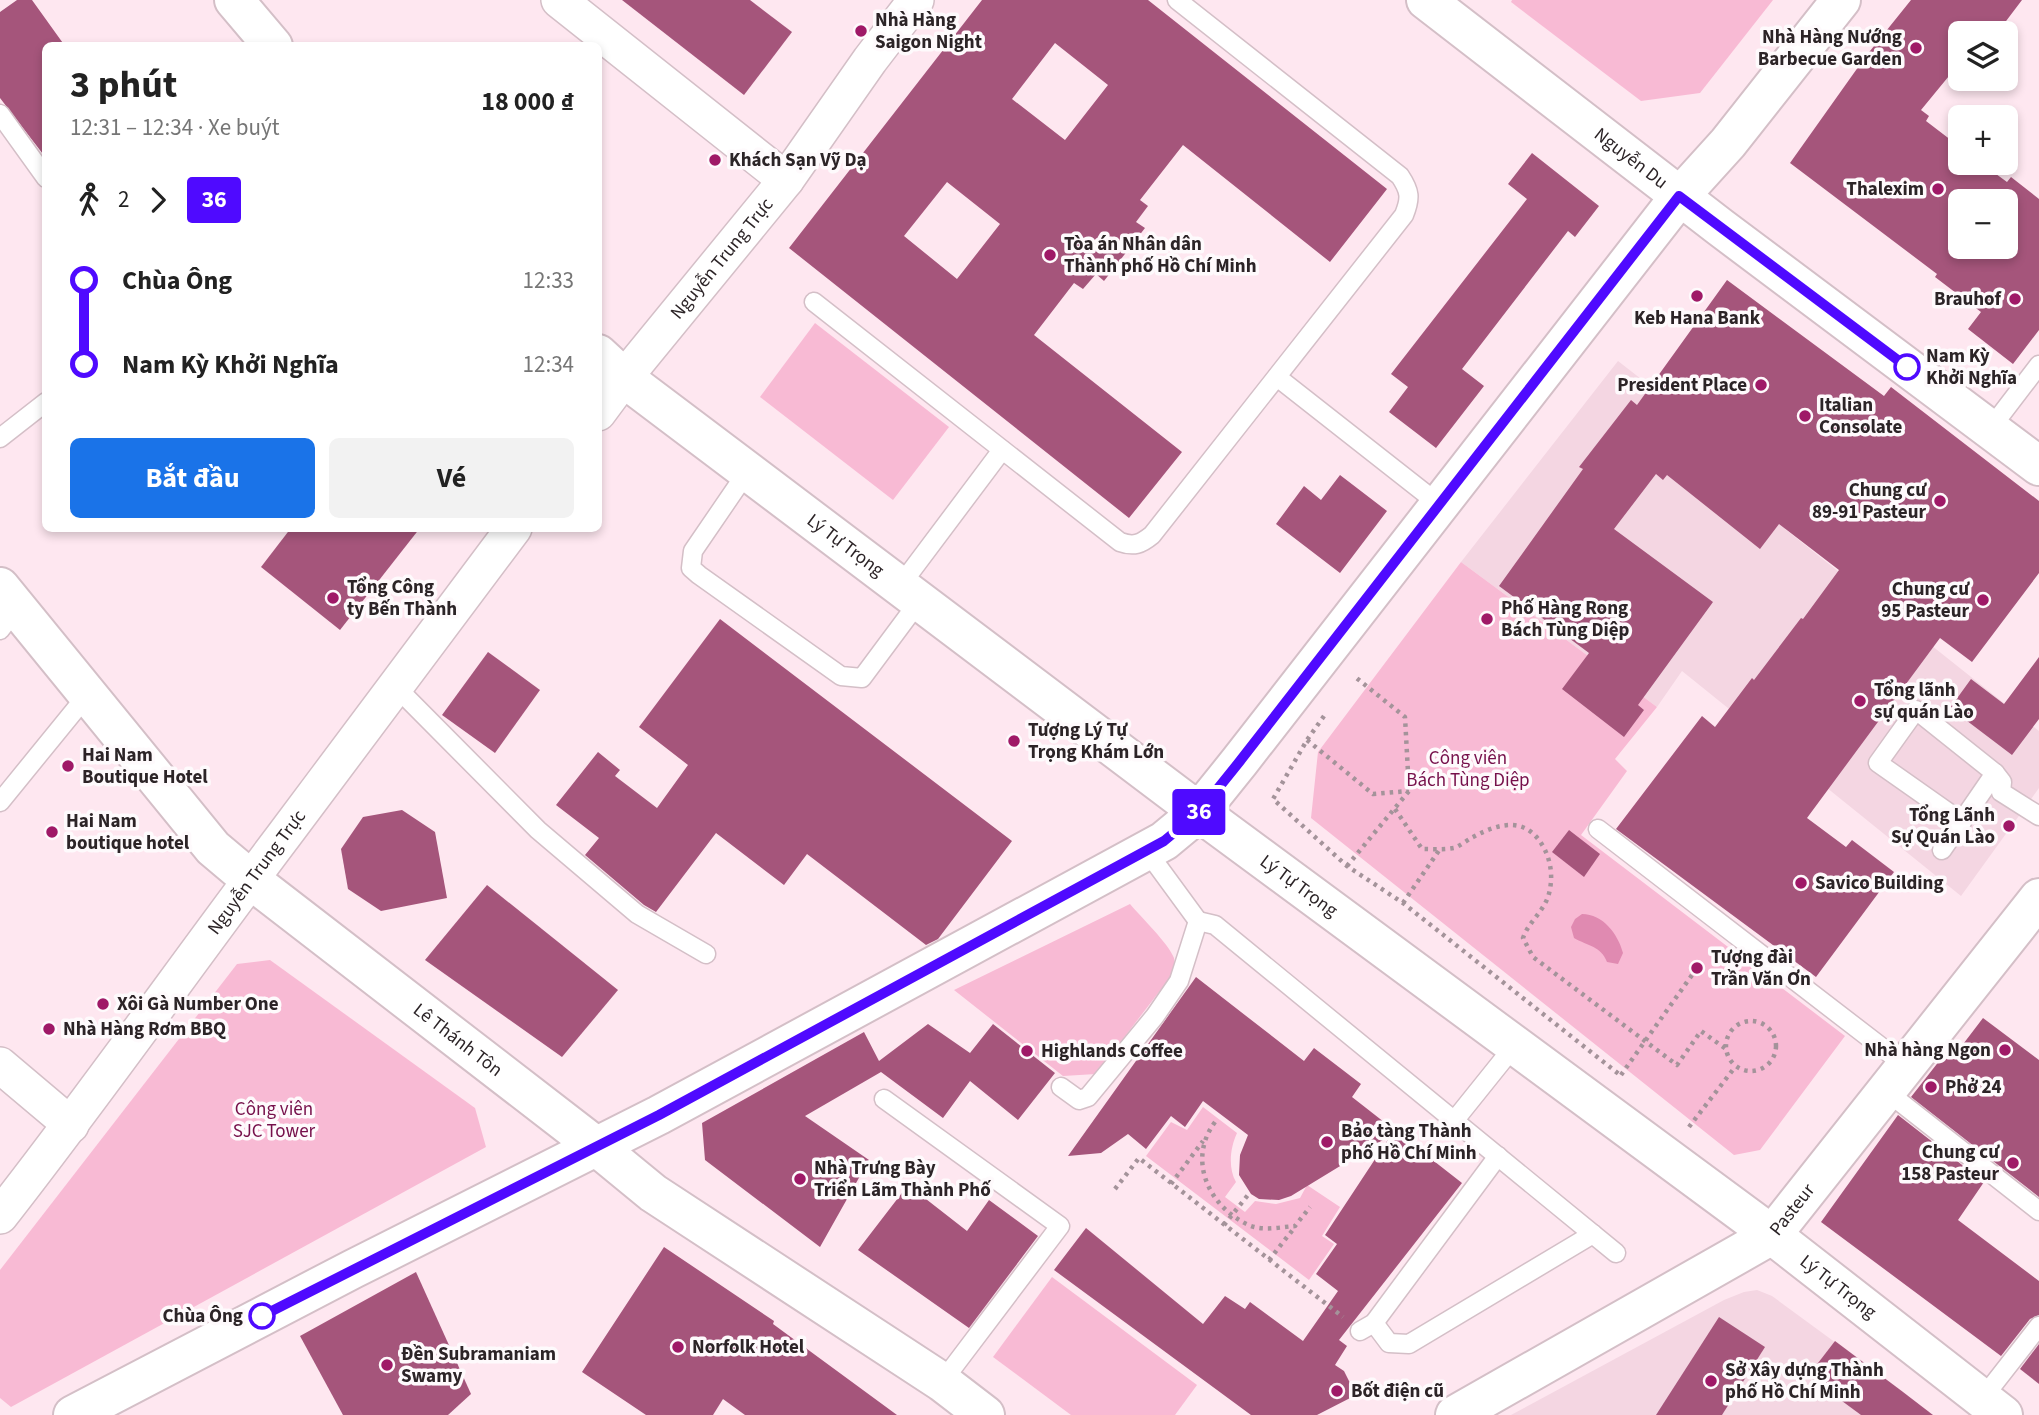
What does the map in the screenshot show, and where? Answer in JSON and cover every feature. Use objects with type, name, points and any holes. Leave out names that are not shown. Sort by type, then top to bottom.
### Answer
[{"type":"street","points":[[234,0],[270,42]]},
{"type":"street","points":[[559,0],[786,180]]},
{"type":"street","name":"Nguyễn Trung Trực","points":[[602,399],[611,366],[786,180],[870,60],[916,0]]},
{"type":"street","name":"Nguyễn Du","points":[[1426,0],[1679,196],[2039,466]]},
{"type":"street","points":[[72,1415],[365,1263],[597,1147],[1164,841],[1199,812],[1679,196],[1728,143],[1841,0]]},
{"type":"street","name":"Lý Tự Trọng","points":[[611,366],[747,472],[1199,812],[1772,1235],[1992,1407]]},
{"type":"street","name":"Nguyễn Trung Trực","points":[[0,1216],[71,1125],[511,532]]},
{"type":"street","name":"Lê Thánh Tôn","points":[[6,609],[88,694],[213,848],[251,880],[653,1193],[942,1382],[985,1415]]},
{"type":"street","name":"Pasteur","points":[[1455,1415],[1772,1235],[2039,898]]},
{"type":"street","points":[[0,1065],[71,1125]]},
{"type":"lane","points":[[814,302],[1120,542],[1131,545],[1143,543],[1404,215],[1410,200],[1409,189],[1401,176],[1177,0]]},
{"type":"lane","points":[[0,114],[42,172]]},
{"type":"lane","points":[[1990,429],[2039,365]]},
{"type":"lane","points":[[1277,377],[1440,505]]},
{"type":"lane","points":[[0,438],[42,405]]},
{"type":"lane","points":[[747,472],[693,551],[691,568],[841,676],[862,678],[910,593],[1002,450]]},
{"type":"lane","points":[[397,688],[538,830],[637,914],[706,954]]},
{"type":"lane","points":[[0,802],[88,694]]},
{"type":"lane","points":[[1962,822],[1878,763],[1916,710],[1995,773],[2002,782],[2001,792],[2039,816]]},
{"type":"lane","points":[[1942,850],[1995,773]]},
{"type":"lane","points":[[1598,829],[1896,1078],[2039,1211]]},
{"type":"lane","points":[[1146,850],[1198,921],[1215,925],[1616,1253]]},
{"type":"lane","points":[[1061,1087],[1079,1100],[1088,1097],[1155,1016],[1179,981],[1198,921]]},
{"type":"lane","points":[[1454,1121],[1515,1045]]},
{"type":"lane","points":[[884,1099],[1060,1226],[942,1382]]},
{"type":"lane","points":[[1498,1156],[1367,1327],[1390,1343],[1409,1343],[1593,1234]]},
{"type":"lane","points":[[1992,1407],[2039,1326]]},
{"type":"path","points":[[1346,687],[1362,665]]},
{"type":"path","points":[[1347,866],[1409,790],[1405,717],[1354,676]]},
{"type":"path","points":[[1330,708],[1307,740],[1273,799],[1347,866],[1404,903],[1630,1083]]},
{"type":"path","points":[[1307,740],[1373,794],[1409,790]]},
{"type":"path","points":[[1395,809],[1422,849],[1455,848],[1473,837],[1505,824],[1526,827],[1544,847],[1551,866],[1547,899],[1527,926],[1523,938],[1533,957],[1677,1065],[1701,1031],[1726,1049]]},
{"type":"path","points":[[1404,903],[1440,849]]},
{"type":"path","points":[[1620,1075],[1698,968]]},
{"type":"path","points":[[1743,1022],[1760,1023],[1773,1034],[1776,1044],[1770,1063],[1752,1072],[1735,1067],[1728,1058],[1726,1049],[1729,1032],[1743,1022]]},
{"type":"path","points":[[1689,1127],[1735,1067]]},
{"type":"path","points":[[1679,1120],[1698,1134]]},
{"type":"path","points":[[1171,1184],[1206,1138],[1214,1122]]},
{"type":"path","points":[[1206,1138],[1202,1160],[1209,1191],[1217,1202],[1250,1225],[1262,1228],[1295,1226]]},
{"type":"path","points":[[1115,1189],[1139,1158],[1269,1260],[1367,1327]]},
{"type":"path","points":[[1224,1225],[1248,1195]]},
{"type":"path","points":[[1269,1260],[1310,1207]]},
{"type":"shaded area","points":[[1618,361],[1803,505],[1785,529],[2039,731],[2039,788],[1961,896],[1682,671],[1657,707],[1461,562]]},
{"type":"shaded area","points":[[1582,914],[1597,917],[1609,926],[1623,953],[1618,964],[1607,962],[1598,949],[1574,938],[1571,927],[1575,919]]},
{"type":"shaded area","points":[[1757,1290],[1772,1296],[1903,1392],[1890,1415],[1511,1415],[1724,1300]]},
{"type":"green space","points":[[1773,0],[1700,93],[1641,101],[1511,2]]},
{"type":"green space","points":[[815,323],[949,427],[893,500],[760,397]]},
{"type":"green space","name":"Công viên Bách Tùng Diệp","points":[[1461,562],[1657,707],[1615,759],[1627,771],[1581,835],[1845,1036],[1760,1150],[1734,1155],[1311,818],[1318,752]]},
{"type":"green space","points":[[1130,904],[1171,952],[1174,958],[1172,975],[1096,1074],[1063,1076],[954,990]]},
{"type":"green space","name":"Công viên SJC Tower","points":[[270,960],[475,1108],[486,1147],[11,1407],[0,1398],[0,1270],[237,964]]},
{"type":"green space","points":[[1203,1107],[1237,1133],[1231,1158],[1236,1182],[1225,1197],[1245,1212],[1255,1201],[1276,1204],[1300,1198],[1307,1185],[1340,1207],[1322,1236],[1334,1244],[1309,1280],[1146,1156],[1171,1122],[1187,1130]]},
{"type":"green space","points":[[1052,1277],[1197,1385],[1175,1415],[1071,1415],[993,1357]]},
{"type":"building","points":[[17,0],[32,0],[62,42],[42,42],[42,153],[0,98],[0,12]]},
{"type":"building","points":[[622,0],[750,0],[792,32],[744,95]]},
{"type":"building","name":"Tòa án Nhân dân Thành phố Hồ Chí Minh","points":[[982,0],[1148,0],[1387,189],[1330,262],[1183,145],[1140,200],[1148,206],[1136,222],[1145,228],[1104,281],[1096,274],[1083,289],[1074,283],[1034,335],[1182,452],[1129,518],[789,248]],"holes":[[[1055,43],[1108,85],[1065,140],[1012,99]],[[947,182],[1000,224],[957,279],[904,236]]]},
{"type":"building","points":[[1911,0],[2022,0],[2006,21],[1948,21],[1948,77],[1921,110],[1929,116],[1926,121],[1948,138],[1948,175],[1997,175],[2007,182],[2011,177],[2039,199],[2039,330],[2013,364],[1968,329],[1981,312],[1935,277],[1937,274],[1790,163],[1866,56]]},
{"type":"building","points":[[1532,153],[1599,206],[1575,237],[1568,231],[1462,369],[1484,386],[1436,448],[1389,412],[1408,387],[1391,374],[1527,199],[1508,184]]},
{"type":"building","points":[[1727,280],[1884,396],[1891,387],[2039,501],[2039,573],[1972,662],[1940,638],[1807,818],[1846,847],[1852,840],[1894,872],[1816,977],[1616,829],[1702,716],[1715,727],[1752,678],[1754,680],[1801,618],[1803,619],[1839,570],[1779,524],[1760,549],[1667,475],[1663,480],[1656,474],[1614,529],[1713,602],[1638,705],[1644,710],[1624,737],[1562,689],[1589,653],[1499,586],[1583,469],[1579,467],[1631,400],[1637,405]]},
{"type":"building","points":[[1340,475],[1387,511],[1340,573],[1276,524],[1304,486],[1321,500]]},
{"type":"building","name":"Tổng Công ty Bến Thành","points":[[288,532],[417,532],[340,630],[261,567]]},
{"type":"building","points":[[720,619],[1012,841],[938,939],[926,945],[807,854],[784,885],[716,833],[656,912],[585,855],[599,838],[556,805],[598,752],[620,770],[615,776],[657,808],[688,765],[639,727]]},
{"type":"building","points":[[488,652],[540,690],[495,753],[442,715]]},
{"type":"building","points":[[2039,657],[2039,719],[2012,755],[1950,708],[1971,679],[2004,704]]},
{"type":"building","points":[[402,810],[435,832],[447,898],[381,911],[348,889],[341,849],[363,817]]},
{"type":"building","points":[[1569,830],[1600,854],[1584,877],[1552,852]]},
{"type":"building","points":[[487,885],[618,990],[562,1057],[425,960]]},
{"type":"building","name":"Bảo tàng Thành phố Hồ Chí Minh","points":[[1196,977],[1304,1061],[1314,1048],[1361,1084],[1352,1097],[1462,1183],[1339,1340],[1347,1346],[1335,1365],[1344,1371],[1356,1395],[1317,1415],[1251,1415],[1054,1270],[1086,1228],[1203,1324],[1225,1296],[1245,1309],[1250,1302],[1303,1341],[1338,1291],[1316,1274],[1337,1244],[1325,1235],[1391,1135],[1291,1196],[1279,1200],[1259,1199],[1251,1194],[1239,1175],[1240,1155],[1248,1135],[1203,1101],[1185,1127],[1171,1116],[1146,1149],[1128,1134],[1101,1153],[1068,1156]]},
{"type":"building","name":"Chung cư 158 Pasteur","points":[[1983,1018],[2039,1060],[2039,1197],[1911,1097],[1947,1051],[1954,1056]]},
{"type":"building","points":[[928,1024],[970,1053],[993,1024],[1055,1073],[1018,1120],[970,1081],[943,1118],[881,1072],[805,1116],[869,1160],[820,1247],[705,1160],[702,1123],[864,1032],[879,1061]]},
{"type":"building","points":[[1898,1115],[1984,1182],[1958,1220],[2039,1281],[2039,1315],[2030,1319],[2001,1356],[1821,1222]]},
{"type":"building","points":[[908,1185],[967,1231],[989,1200],[1038,1236],[969,1328],[858,1250]]},
{"type":"building","name":"Norfolk Hotel","points":[[664,1247],[774,1321],[773,1324],[897,1415],[745,1415],[723,1399],[713,1415],[646,1415],[582,1372]]},
{"type":"building","name":"Đền Subramaniam Swamy","points":[[416,1272],[471,1394],[448,1415],[343,1415],[300,1336]]},
{"type":"building","name":"Sở Xây dựng Thành phố Hồ Chí Minh","points":[[1719,1317],[1765,1347],[1722,1415],[1656,1415]]},
{"type":"building","points":[[1835,1341],[1933,1415],[1861,1415],[1808,1376]]},
{"type":"building","points":[[2039,1344],[2039,1384],[2020,1369]]},
{"type":"bus line","name":"36","points":[[262,1316],[659,1115],[1164,841],[1199,812],[1240,761],[1679,196],[1907,367]]},
{"type":"place","name":"Nhà Hàng Saigon Night","points":[[861,31]]},
{"type":"place","name":"Nhà Hàng Nướng Barbecue Garden","points":[[1916,48]]},
{"type":"place","name":"Khách Sạn Vỹ Dạ","points":[[715,160]]},
{"type":"place","name":"Thalexim","points":[[1938,189]]},
{"type":"place","name":"Tòa án Nhân dân Thành phố Hồ Chí Minh","points":[[1050,255]]},
{"type":"place","name":"Keb Hana Bank","points":[[1697,296]]},
{"type":"place","name":"Brauhof","points":[[2015,299]]},
{"type":"place","name":"Nam Kỳ Khởi Nghĩa","points":[[1907,367]]},
{"type":"place","name":"President Place","points":[[1761,385]]},
{"type":"place","name":"Italian Consolate","points":[[1805,416]]},
{"type":"place","name":"Chung cư 89-91 Pasteur","points":[[1940,501]]},
{"type":"place","name":"Tổng Công ty Bến Thành","points":[[333,598]]},
{"type":"place","name":"Chung cư 95 Pasteur","points":[[1983,600]]},
{"type":"place","name":"Phố Hàng Rong Bách Tùng Diệp","points":[[1487,619]]},
{"type":"place","name":"Tổng lãnh sự quán Lào","points":[[1860,701]]},
{"type":"place","name":"Tượng Lý Tự Trọng Khám Lớn","points":[[1014,741]]},
{"type":"place","name":"Hai Nam Boutique Hotel","points":[[68,766]]},
{"type":"place","name":"Tổng Lãnh Sự Quán Lào","points":[[2009,826]]},
{"type":"place","name":"Hai Nam boutique hotel","points":[[52,832]]},
{"type":"place","name":"Savico Building","points":[[1801,883]]},
{"type":"place","name":"Tượng đài Trần Văn Ơn","points":[[1697,968]]},
{"type":"place","name":"Xôi Gà Number One","points":[[103,1004]]},
{"type":"place","name":"Nhà Hàng Rơm BBQ","points":[[49,1029]]},
{"type":"place","name":"Nhà hàng Ngon","points":[[2005,1050]]},
{"type":"place","name":"Highlands Coffee","points":[[1027,1051]]},
{"type":"place","name":"Phở 24","points":[[1931,1087]]},
{"type":"place","name":"Bảo tàng Thành phố Hồ Chí Minh","points":[[1327,1142]]},
{"type":"place","name":"Chung cư 158 Pasteur","points":[[2013,1163]]},
{"type":"place","name":"Nhà Trưng Bày Triển Lãm Thành Phố","points":[[800,1179]]},
{"type":"place","name":"Chùa Ông","points":[[262,1316]]},
{"type":"place","name":"Norfolk Hotel","points":[[678,1347]]},
{"type":"place","name":"Đền Subramaniam Swamy","points":[[387,1365]]},
{"type":"place","name":"Sở Xây dựng Thành phố Hồ Chí Minh","points":[[1711,1381]]},
{"type":"place","name":"Bốt điện cũ","points":[[1337,1391]]}]
